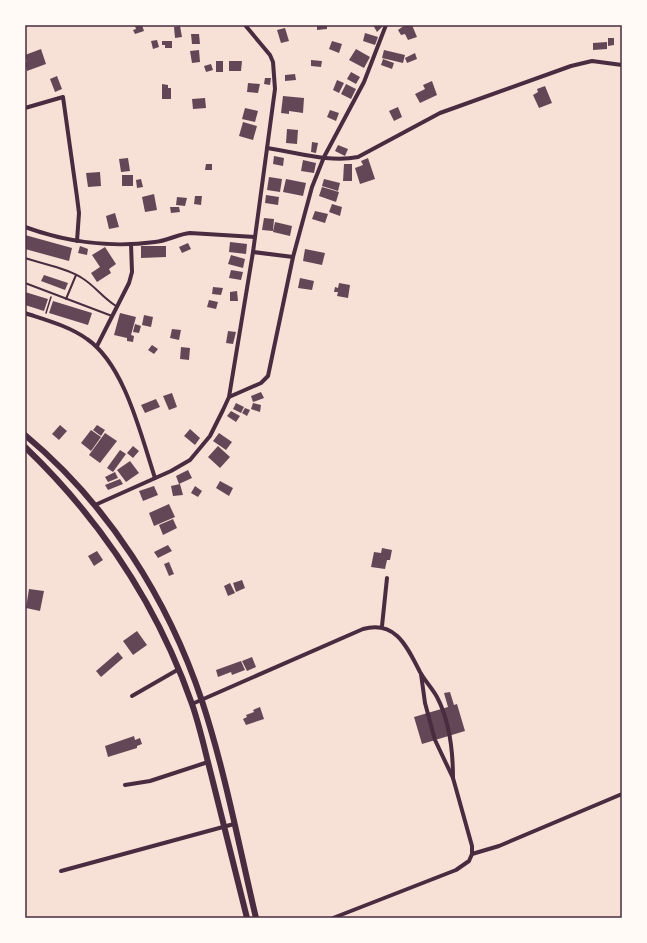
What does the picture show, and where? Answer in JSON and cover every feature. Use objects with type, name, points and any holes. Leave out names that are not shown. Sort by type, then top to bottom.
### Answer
[{"type":"highway","points":[[25,435],[95,505],[124,543],[147,579],[169,620],[201,700],[234,824],[256,918]]},
{"type":"highway","points":[[25,447],[77,502],[114,550],[138,586],[159,626],[179,670],[192,704],[247,918]]},
{"type":"highway","points":[[77,502],[86,495]]},
{"type":"street","points":[[95,505],[182,466],[198,453],[217,423],[229,397],[253,252],[274,89],[273,62],[266,49],[245,25]]},
{"type":"street","points":[[229,397],[261,383],[268,376],[294,257],[312,187],[324,157],[364,82],[386,25]]},
{"type":"street","points":[[267,148],[324,157],[358,157],[440,113],[571,66],[592,61],[622,65]]},
{"type":"street","points":[[25,108],[63,97],[78,205],[77,241]]},
{"type":"street","points":[[25,227],[77,241],[131,244],[165,240],[181,234],[201,233],[255,237]]},
{"type":"street","points":[[97,346],[127,289],[132,272],[131,244]]},
{"type":"street","points":[[253,252],[294,257]]},
{"type":"street","points":[[25,313],[74,331],[97,346],[116,374],[124,390],[155,478]]},
{"type":"street","points":[[382,626],[387,578]]},
{"type":"street","points":[[192,704],[363,629],[382,626],[390,630],[399,638],[411,654],[442,709],[452,746],[453,778]]},
{"type":"street","points":[[132,696],[179,670]]},
{"type":"street","points":[[334,918],[456,870],[469,861],[472,854],[470,837],[453,778],[435,740],[425,703],[421,673]]},
{"type":"street","points":[[125,786],[150,781],[208,762]]},
{"type":"street","points":[[472,854],[499,846],[622,794]]},
{"type":"street","points":[[61,871],[234,824]]},
{"type":"lane","points":[[25,258],[76,275],[88,282],[106,300],[118,307]]},
{"type":"lane","points":[[66,299],[76,275]]},
{"type":"lane","points":[[25,283],[113,316]]},
{"type":"lane","points":[[25,447],[30,440]]},
{"type":"path","points":[[44,319],[52,294]]},
{"type":"building","points":[[142,25],[144,31],[135,34],[133,30],[136,29],[135,26]]},
{"type":"building","points":[[317,25],[327,25],[327,29],[317,30]]},
{"type":"building","points":[[373,25],[381,25],[383,26],[377,32]]},
{"type":"building","points":[[405,25],[412,25],[417,37],[408,40],[405,34],[401,35],[398,30]]},
{"type":"building","points":[[180,26],[182,37],[175,38],[174,27]]},
{"type":"building","points":[[285,28],[289,41],[281,43],[277,30]]},
{"type":"building","points":[[365,33],[378,37],[375,45],[363,41]]},
{"type":"building","points":[[191,34],[199,34],[200,44],[192,44]]},
{"type":"building","points":[[608,38],[614,38],[614,45],[608,46]]},
{"type":"building","points":[[157,40],[159,47],[153,49],[151,41]]},
{"type":"building","points":[[162,41],[172,41],[172,48],[165,48],[165,45],[162,45]]},
{"type":"building","points":[[332,41],[342,44],[339,53],[329,49]]},
{"type":"building","points":[[607,42],[607,49],[593,50],[593,43]]},
{"type":"building","points":[[41,49],[46,64],[27,71],[25,55]]},
{"type":"building","points":[[356,49],[370,57],[364,68],[349,60]]},
{"type":"building","points":[[199,50],[200,62],[192,63],[190,51]]},
{"type":"building","points":[[384,50],[405,55],[403,63],[382,58]]},
{"type":"building","points":[[415,53],[417,59],[407,63],[405,58]]},
{"type":"building","points":[[383,59],[394,63],[392,69],[381,65]]},
{"type":"building","points":[[311,60],[322,61],[321,67],[311,66]]},
{"type":"building","points":[[216,61],[223,61],[223,72],[216,72]]},
{"type":"building","points":[[229,61],[242,61],[241,71],[229,71]]},
{"type":"building","points":[[211,64],[213,70],[206,72],[204,66]]},
{"type":"building","points":[[351,72],[360,77],[356,84],[347,79]]},
{"type":"building","points":[[295,74],[296,80],[285,81],[285,75]]},
{"type":"building","points":[[57,76],[62,89],[55,92],[50,79]]},
{"type":"building","points":[[265,78],[271,78],[270,85],[264,84]]},
{"type":"building","points":[[337,80],[344,83],[339,93],[333,90]]},
{"type":"building","points":[[432,81],[437,95],[420,103],[415,94],[425,89],[423,85]]},
{"type":"building","points":[[248,83],[260,84],[258,93],[247,92]]},
{"type":"building","points":[[162,84],[168,85],[168,88],[171,88],[171,99],[162,99]]},
{"type":"building","points":[[346,84],[356,89],[351,99],[341,94]]},
{"type":"building","points":[[545,86],[552,103],[539,108],[533,95],[538,92],[537,89]]},
{"type":"building","points":[[283,96],[304,98],[303,113],[289,111],[289,114],[281,113]]},
{"type":"building","points":[[205,98],[206,108],[193,109],[192,99]]},
{"type":"building","points":[[398,107],[402,117],[394,121],[389,111]]},
{"type":"building","points":[[245,108],[258,111],[255,122],[242,119]]},
{"type":"building","points":[[330,110],[339,113],[336,121],[327,117]]},
{"type":"building","points":[[243,122],[257,126],[253,140],[239,136]]},
{"type":"building","points":[[287,129],[298,130],[297,144],[286,143]]},
{"type":"building","points":[[312,142],[318,143],[316,153],[311,152]]},
{"type":"building","points":[[338,145],[348,149],[345,156],[335,151]]},
{"type":"building","points":[[274,156],[284,158],[283,166],[273,164]]},
{"type":"building","points":[[128,158],[130,171],[121,172],[119,159]]},
{"type":"building","points":[[368,158],[375,179],[360,184],[355,168],[363,165],[361,161]]},
{"type":"building","points":[[303,160],[316,163],[314,173],[301,171]]},
{"type":"building","points":[[206,164],[212,164],[212,170],[205,170]]},
{"type":"building","points":[[344,164],[352,164],[352,181],[343,181]]},
{"type":"building","points":[[100,172],[101,186],[88,187],[86,173]]},
{"type":"building","points":[[122,175],[133,175],[133,186],[122,186]]},
{"type":"building","points":[[269,177],[282,179],[280,192],[267,190]]},
{"type":"building","points":[[141,179],[143,187],[137,188],[136,180]]},
{"type":"building","points":[[286,179],[306,183],[303,196],[283,192]]},
{"type":"building","points":[[324,179],[340,183],[338,191],[322,186]]},
{"type":"building","points":[[322,187],[339,192],[336,202],[319,196]]},
{"type":"building","points":[[154,194],[157,210],[145,212],[142,197]]},
{"type":"building","points":[[266,195],[279,197],[278,205],[265,203]]},
{"type":"building","points":[[195,196],[202,196],[201,205],[194,204]]},
{"type":"building","points":[[177,197],[187,198],[185,206],[176,205]]},
{"type":"building","points":[[332,204],[342,207],[340,216],[329,212]]},
{"type":"building","points":[[170,207],[179,207],[180,212],[171,213]]},
{"type":"building","points":[[315,211],[328,214],[325,223],[312,219]]},
{"type":"building","points":[[115,213],[119,227],[109,229],[106,216]]},
{"type":"building","points":[[264,218],[274,219],[273,231],[262,230]]},
{"type":"building","points":[[275,222],[292,226],[290,236],[273,232]]},
{"type":"building","points":[[25,235],[72,248],[69,261],[25,249]]},
{"type":"building","points":[[230,242],[247,244],[246,254],[229,252]]},
{"type":"building","points":[[188,243],[191,249],[182,253],[179,247]]},
{"type":"building","points":[[80,246],[88,249],[87,255],[78,253]]},
{"type":"building","points":[[141,246],[166,246],[166,257],[141,258]]},
{"type":"building","points":[[105,247],[116,264],[109,269],[111,273],[97,282],[91,273],[100,267],[92,255]]},
{"type":"building","points":[[305,249],[325,253],[322,265],[303,261]]},
{"type":"building","points":[[231,255],[245,259],[243,268],[228,264]]},
{"type":"building","points":[[231,270],[243,272],[241,280],[229,278]]},
{"type":"building","points":[[44,275],[68,283],[65,290],[41,281]]},
{"type":"building","points":[[300,278],[314,281],[312,290],[298,288]]},
{"type":"building","points":[[339,283],[350,285],[348,298],[337,296],[338,292],[334,292],[335,287],[338,288]]},
{"type":"building","points":[[213,287],[223,288],[221,295],[212,294]]},
{"type":"building","points":[[237,291],[238,301],[230,301],[230,292]]},
{"type":"building","points":[[25,292],[48,299],[44,311],[25,305]]},
{"type":"building","points":[[209,300],[218,302],[216,309],[207,307]]},
{"type":"building","points":[[53,301],[92,313],[88,325],[49,313]]},
{"type":"building","points":[[120,313],[136,317],[131,335],[134,336],[133,342],[127,341],[127,338],[114,335]]},
{"type":"building","points":[[144,315],[153,317],[151,327],[142,325]]},
{"type":"building","points":[[135,324],[141,326],[139,333],[133,332]]},
{"type":"building","points":[[172,329],[181,330],[179,340],[170,338]]},
{"type":"building","points":[[228,331],[236,332],[233,344],[226,343]]},
{"type":"building","points":[[152,345],[158,349],[154,354],[148,350]]},
{"type":"building","points":[[181,347],[190,348],[189,360],[180,359]]},
{"type":"building","points":[[261,392],[264,398],[253,402],[251,396]]},
{"type":"building","points":[[172,393],[177,407],[169,410],[163,396]]},
{"type":"building","points":[[156,399],[160,407],[145,413],[141,405]]},
{"type":"building","points":[[236,403],[244,407],[241,413],[233,409]]},
{"type":"building","points":[[253,403],[261,405],[260,412],[251,409]]},
{"type":"building","points":[[245,408],[250,410],[247,416],[242,413]]},
{"type":"building","points":[[231,411],[240,416],[236,422],[227,416]]},
{"type":"building","points":[[60,425],[67,431],[59,440],[52,434]]},
{"type":"building","points":[[97,425],[105,430],[101,436],[93,430]]},
{"type":"building","points":[[190,429],[200,438],[195,445],[184,436]]},
{"type":"building","points":[[91,430],[101,437],[91,451],[81,443]]},
{"type":"building","points":[[105,433],[117,441],[100,463],[89,455]]},
{"type":"building","points":[[219,433],[232,442],[226,450],[213,441]]},
{"type":"building","points":[[133,446],[139,451],[133,458],[127,453]]},
{"type":"building","points":[[218,446],[230,457],[220,468],[208,457]]},
{"type":"building","points":[[120,450],[126,454],[113,472],[107,468]]},
{"type":"building","points":[[130,461],[139,473],[126,482],[117,470]]},
{"type":"building","points":[[188,470],[192,478],[179,484],[176,476]]},
{"type":"building","points":[[115,472],[118,478],[108,482],[105,477]]},
{"type":"building","points":[[120,479],[123,484],[108,490],[105,485]]},
{"type":"building","points":[[220,481],[233,488],[229,496],[216,488]]},
{"type":"building","points":[[180,484],[183,495],[173,496],[171,486]]},
{"type":"building","points":[[154,486],[158,495],[143,501],[139,491]]},
{"type":"building","points":[[195,486],[202,491],[198,497],[191,493]]},
{"type":"building","points":[[169,504],[175,517],[154,526],[149,513]]},
{"type":"building","points":[[173,519],[177,528],[163,535],[159,525]]},
{"type":"building","points":[[168,545],[172,551],[158,558],[154,552]]},
{"type":"building","points":[[382,548],[392,550],[390,560],[387,560],[385,569],[371,567],[374,552],[381,553]]},
{"type":"building","points":[[97,551],[103,560],[94,566],[88,556]]},
{"type":"building","points":[[169,562],[174,574],[169,576],[164,564]]},
{"type":"building","points":[[242,580],[245,588],[236,592],[233,583]]},
{"type":"building","points":[[230,583],[235,593],[228,596],[224,586]]},
{"type":"building","points":[[29,589],[44,591],[40,611],[26,608]]},
{"type":"building","points":[[137,631],[147,645],[133,655],[123,641]]},
{"type":"building","points":[[118,652],[123,658],[101,677],[96,671]]},
{"type":"building","points":[[252,657],[256,667],[247,671],[242,661]]},
{"type":"building","points":[[241,661],[245,670],[232,675],[231,672],[218,677],[216,670]]},
{"type":"building","points":[[450,692],[454,705],[457,704],[465,731],[422,744],[414,717],[448,707],[444,693]]},
{"type":"building","points":[[260,707],[264,719],[246,725],[243,719],[247,717],[246,715],[254,712],[253,710]]},
{"type":"building","points":[[134,736],[135,740],[140,738],[142,744],[137,746],[137,748],[108,757],[105,746]]}]
